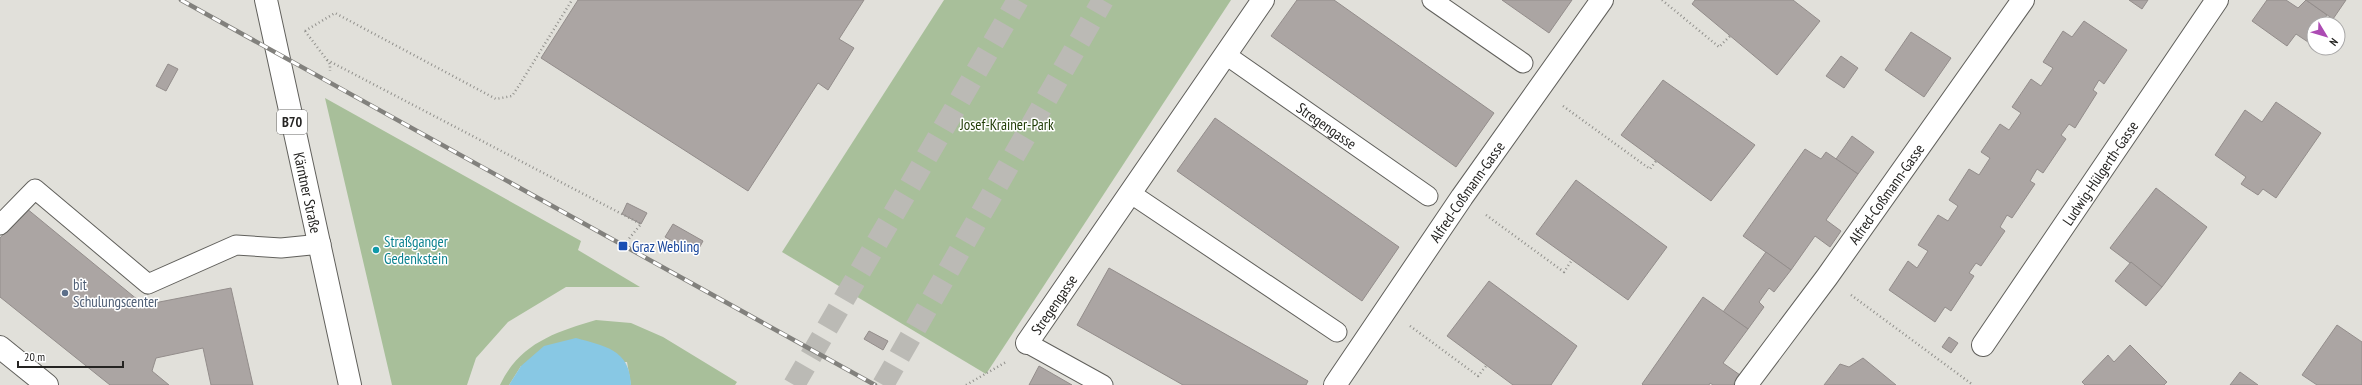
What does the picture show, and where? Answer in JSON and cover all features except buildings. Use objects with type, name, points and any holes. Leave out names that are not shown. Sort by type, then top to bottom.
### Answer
[{"type":"street","name":"Kärntner Straße","points":[[266,0],[296,139],[321,244],[350,385]]},
{"type":"street","name":"Stregengasse","points":[[1027,343],[1263,0]]},
{"type":"street","name":"Alfred-Coßmann-Gasse","points":[[1335,385],[1462,197],[1602,0]]},
{"type":"street","name":"Alfred-Coßmann-Gasse","points":[[1746,385],[1827,277],[2023,0]]},
{"type":"street","name":"Ludwig-Hülgerth-Gasse","points":[[1983,345],[2217,0]]},
{"type":"street","points":[[0,346],[47,385]]},
{"type":"lane","points":[[1432,0],[1523,63]]},
{"type":"lane","name":"Stregengasse","points":[[1226,55],[1428,196]]},
{"type":"lane","points":[[0,225],[35,189],[148,284],[236,245],[281,248],[321,244]]},
{"type":"lane","points":[[1130,193],[1337,332]]},
{"type":"lane","name":"Stregengasse","points":[[1027,343],[1103,385]]},
{"type":"path","points":[[305,31],[335,13],[470,87],[496,99],[512,96],[572,0]]},
{"type":"path","points":[[1662,0],[1719,47],[1730,36]]},
{"type":"path","points":[[300,27],[305,31],[327,60],[331,66],[330,71]]},
{"type":"path","points":[[327,60],[641,224],[623,246]]},
{"type":"path","points":[[1540,89],[1650,169],[1656,161]]},
{"type":"path","points":[[1462,197],[1564,272],[1572,260]]},
{"type":"path","points":[[1827,277],[1972,385]]},
{"type":"path","points":[[1387,310],[1478,376],[1486,366]]},
{"type":"path","points":[[966,385],[1008,360],[1027,343]]},
{"type":"green space","name":"Josef-Krainer-Park","points":[[944,0],[1231,0],[986,374],[782,252]]},
{"type":"green space","points":[[325,98],[581,241],[578,250],[640,287],[566,287],[508,322],[476,358],[467,385],[392,385]]},
{"type":"green space","points":[[596,320],[631,323],[663,337],[737,382],[735,385],[631,385],[627,362],[521,366],[509,385],[500,385],[517,359],[528,350],[566,329]]},
{"type":"water","points":[[576,338],[605,347],[621,356],[626,364],[631,385],[509,385],[521,366],[544,346]]},
{"type":"tunnel","points":[[794,385],[1018,0]]},
{"type":"tunnel","points":[[883,385],[1103,0]]},
{"type":"railway","points":[[181,0],[875,385]]},
{"type":"place","name":"Graz Webling","points":[[623,246]]},
{"type":"place","name":"Straßganger Gedenkstein","points":[[376,250]]},
{"type":"place","name":"bit Schulungscenter","points":[[65,293]]}]
